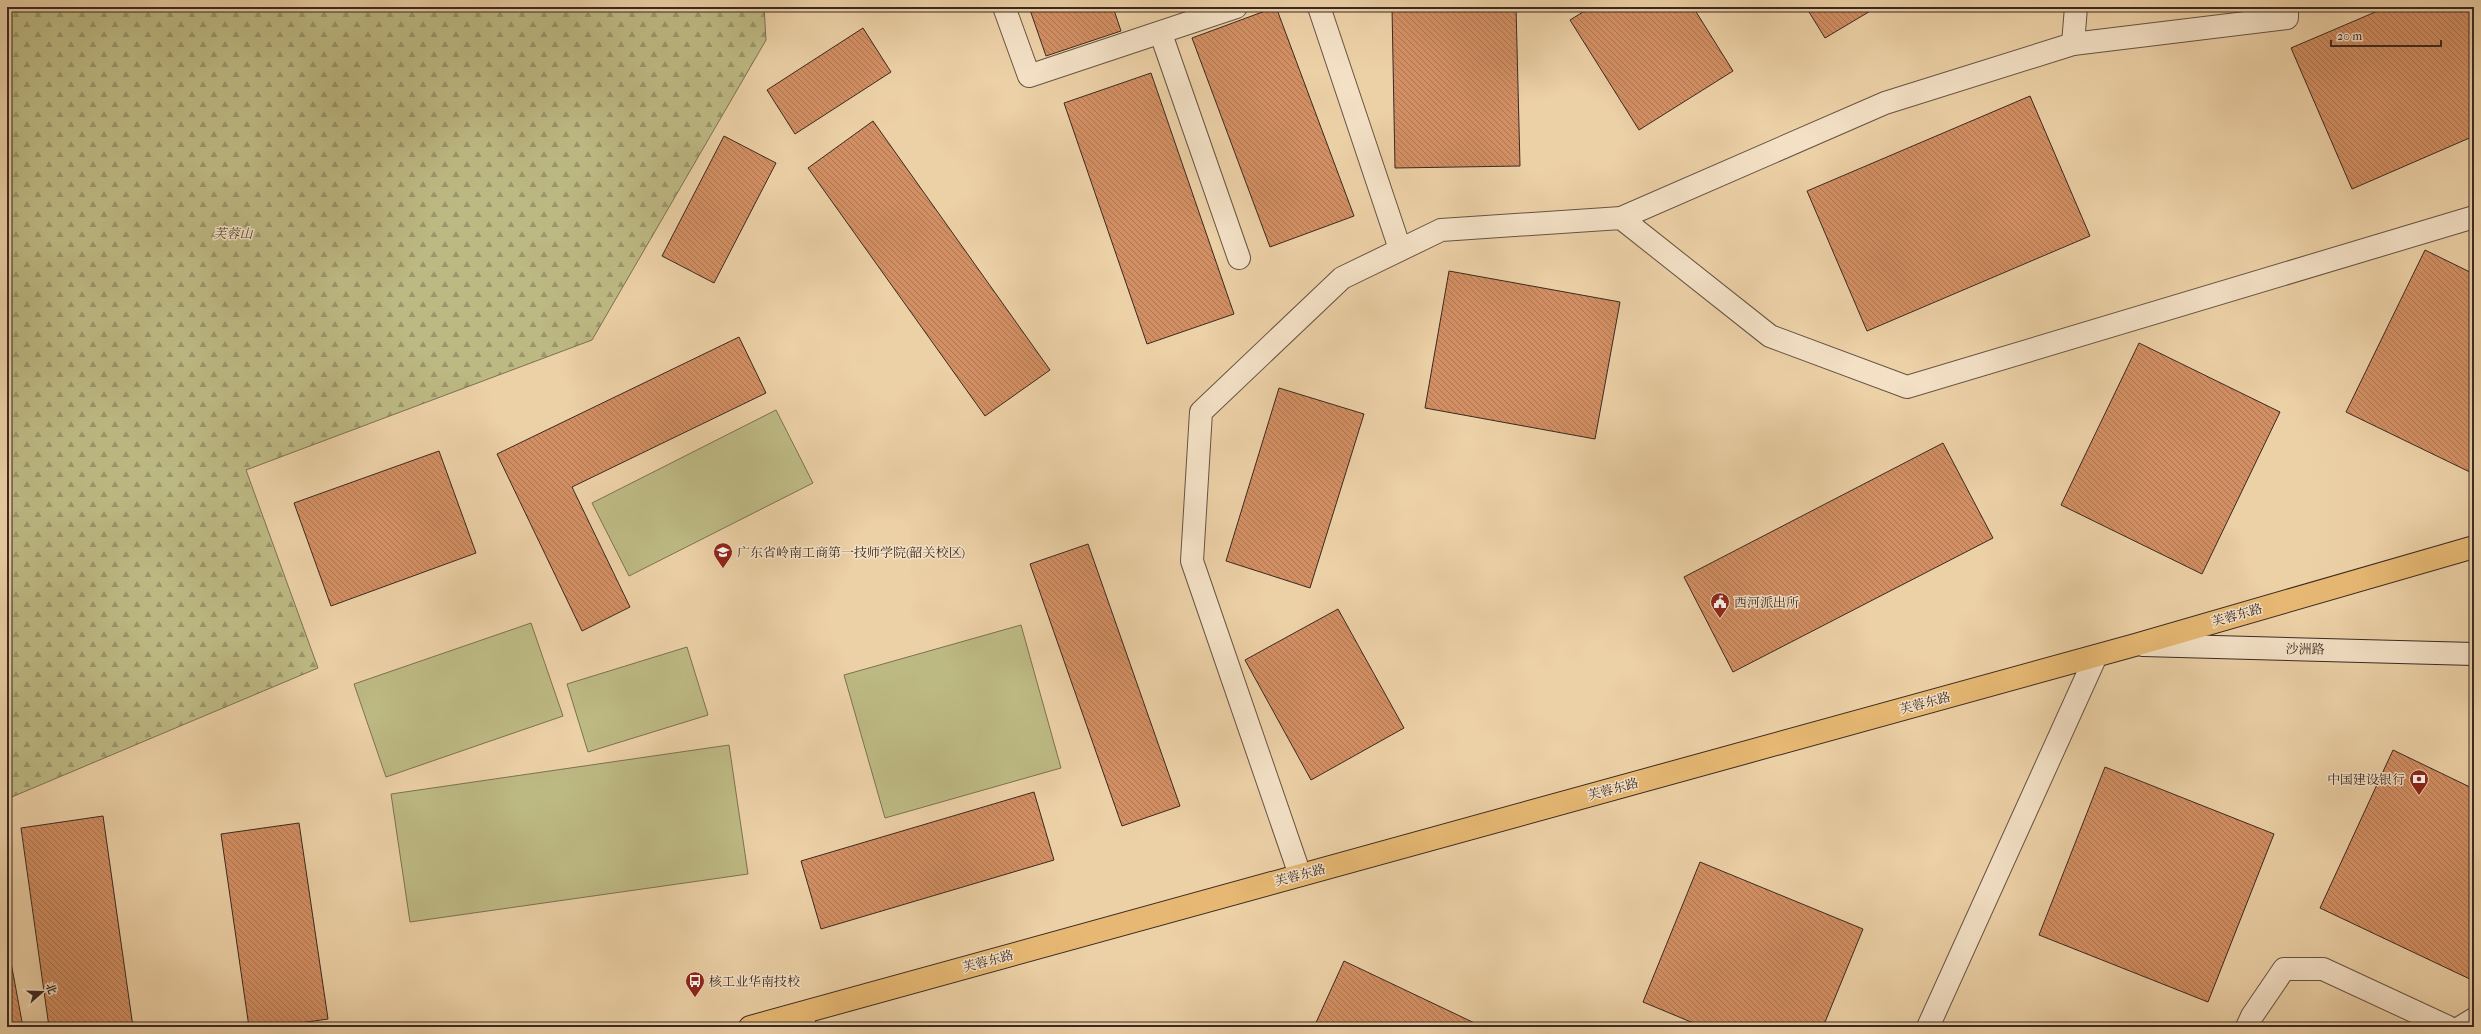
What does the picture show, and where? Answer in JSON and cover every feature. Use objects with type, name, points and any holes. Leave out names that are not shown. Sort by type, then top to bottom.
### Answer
[{"type":"main road","name":"芙蓉东路","points":[[750,1027],[805,1020],[1300,875],[2096,656],[2474,547]]},
{"type":"street","points":[[1004,7],[1029,76],[1161,34],[1236,7]]},
{"type":"street","points":[[1319,7],[1400,249]]},
{"type":"street","points":[[2073,44],[2076,7]]},
{"type":"street","points":[[1300,875],[1192,560],[1201,412],[1342,278],[1441,230],[1621,218],[1885,103],[2073,44],[2287,18],[2287,7]]},
{"type":"street","points":[[1161,34],[1239,258]]},
{"type":"street","points":[[1621,218],[1770,336],[1907,387],[2474,217]]},
{"type":"street","name":"沙洲路","points":[[2135,645],[2474,654]]},
{"type":"street","points":[[1928,1027],[2096,656]]},
{"type":"street","points":[[2247,1027],[2252,1016],[2284,969],[2323,969],[2448,1027]]},
{"type":"street","points":[[2461,1027],[2474,1019]]},
{"type":"green space","name":"芙蓉山","points":[[7,7],[764,7],[766,40],[592,340],[246,470],[318,668],[7,799]]},
{"type":"green space","points":[[776,410],[813,483],[629,576],[592,503]]},
{"type":"green space","points":[[531,623],[563,716],[386,777],[354,684]]},
{"type":"green space","points":[[1021,625],[1061,768],[885,818],[844,675]]},
{"type":"green space","points":[[687,647],[708,715],[588,752],[567,684]]},
{"type":"green space","points":[[729,745],[748,874],[410,922],[391,794]]},
{"type":"building","points":[[1029,7],[1113,7],[1121,31],[1046,56]]},
{"type":"building","points":[[1276,7],[1354,216],[1270,247],[1192,38]]},
{"type":"building","points":[[1392,7],[1516,7],[1520,166],[1395,168]]},
{"type":"building","points":[[1591,7],[1693,7],[1733,71],[1639,130],[1570,20]]},
{"type":"building","points":[[1806,7],[1877,7],[1825,38]]},
{"type":"building","points":[[2255,7],[2255,8],[2122,8]]},
{"type":"building","points":[[2387,7],[2474,7],[2474,136],[2352,189],[2291,48]]},
{"type":"building","points":[[863,28],[891,72],[795,134],[767,90]]},
{"type":"building","points":[[1151,73],[1234,314],[1147,344],[1064,103]]},
{"type":"building","points":[[2030,96],[2090,236],[1867,331],[1807,191]]},
{"type":"building","points":[[873,121],[1050,370],[985,416],[808,168]]},
{"type":"building","points":[[724,136],[776,163],[714,283],[662,256]]},
{"type":"building","points":[[2425,250],[2474,274],[2474,474],[2346,412]]},
{"type":"building","points":[[1449,271],[1620,302],[1595,439],[1425,408]]},
{"type":"building","points":[[739,337],[766,393],[572,487],[630,607],[582,631],[497,454]]},
{"type":"building","points":[[2139,343],[2280,412],[2202,574],[2061,505]]},
{"type":"building","points":[[1279,388],[1364,414],[1310,588],[1226,561]]},
{"type":"building","points":[[1943,443],[1993,538],[1733,672],[1684,577]]},
{"type":"building","points":[[439,451],[476,553],[331,606],[294,503]]},
{"type":"building","points":[[1088,544],[1180,806],[1122,826],[1030,564]]},
{"type":"building","points":[[1338,609],[1404,728],[1311,780],[1245,660]]},
{"type":"building","points":[[2393,750],[2474,789],[2474,981],[2320,908]]},
{"type":"building","points":[[2105,767],[2274,834],[2208,1002],[2039,935]]},
{"type":"building","points":[[1034,792],[1054,860],[821,929],[801,861]]},
{"type":"building","points":[[103,816],[133,1027],[49,1027],[21,828]]},
{"type":"building","points":[[299,823],[328,1019],[272,1027],[249,1027],[221,834]]},
{"type":"building","points":[[1700,862],[1863,929],[1823,1027],[1703,1027],[1643,1002]]},
{"type":"building","points":[[7,941],[23,1027],[7,1027]]},
{"type":"building","points":[[1344,961],[1483,1027],[1314,1027]]},
{"type":"place","name":"广东省岭南工商第一技师学院(韶关校区)","points":[[723,569]]},
{"type":"place","name":"西河派出所","points":[[1720,619]]},
{"type":"place","name":"中国建设银行","points":[[2419,796]]},
{"type":"place","name":"核工业华南技校","points":[[695,998]]}]
